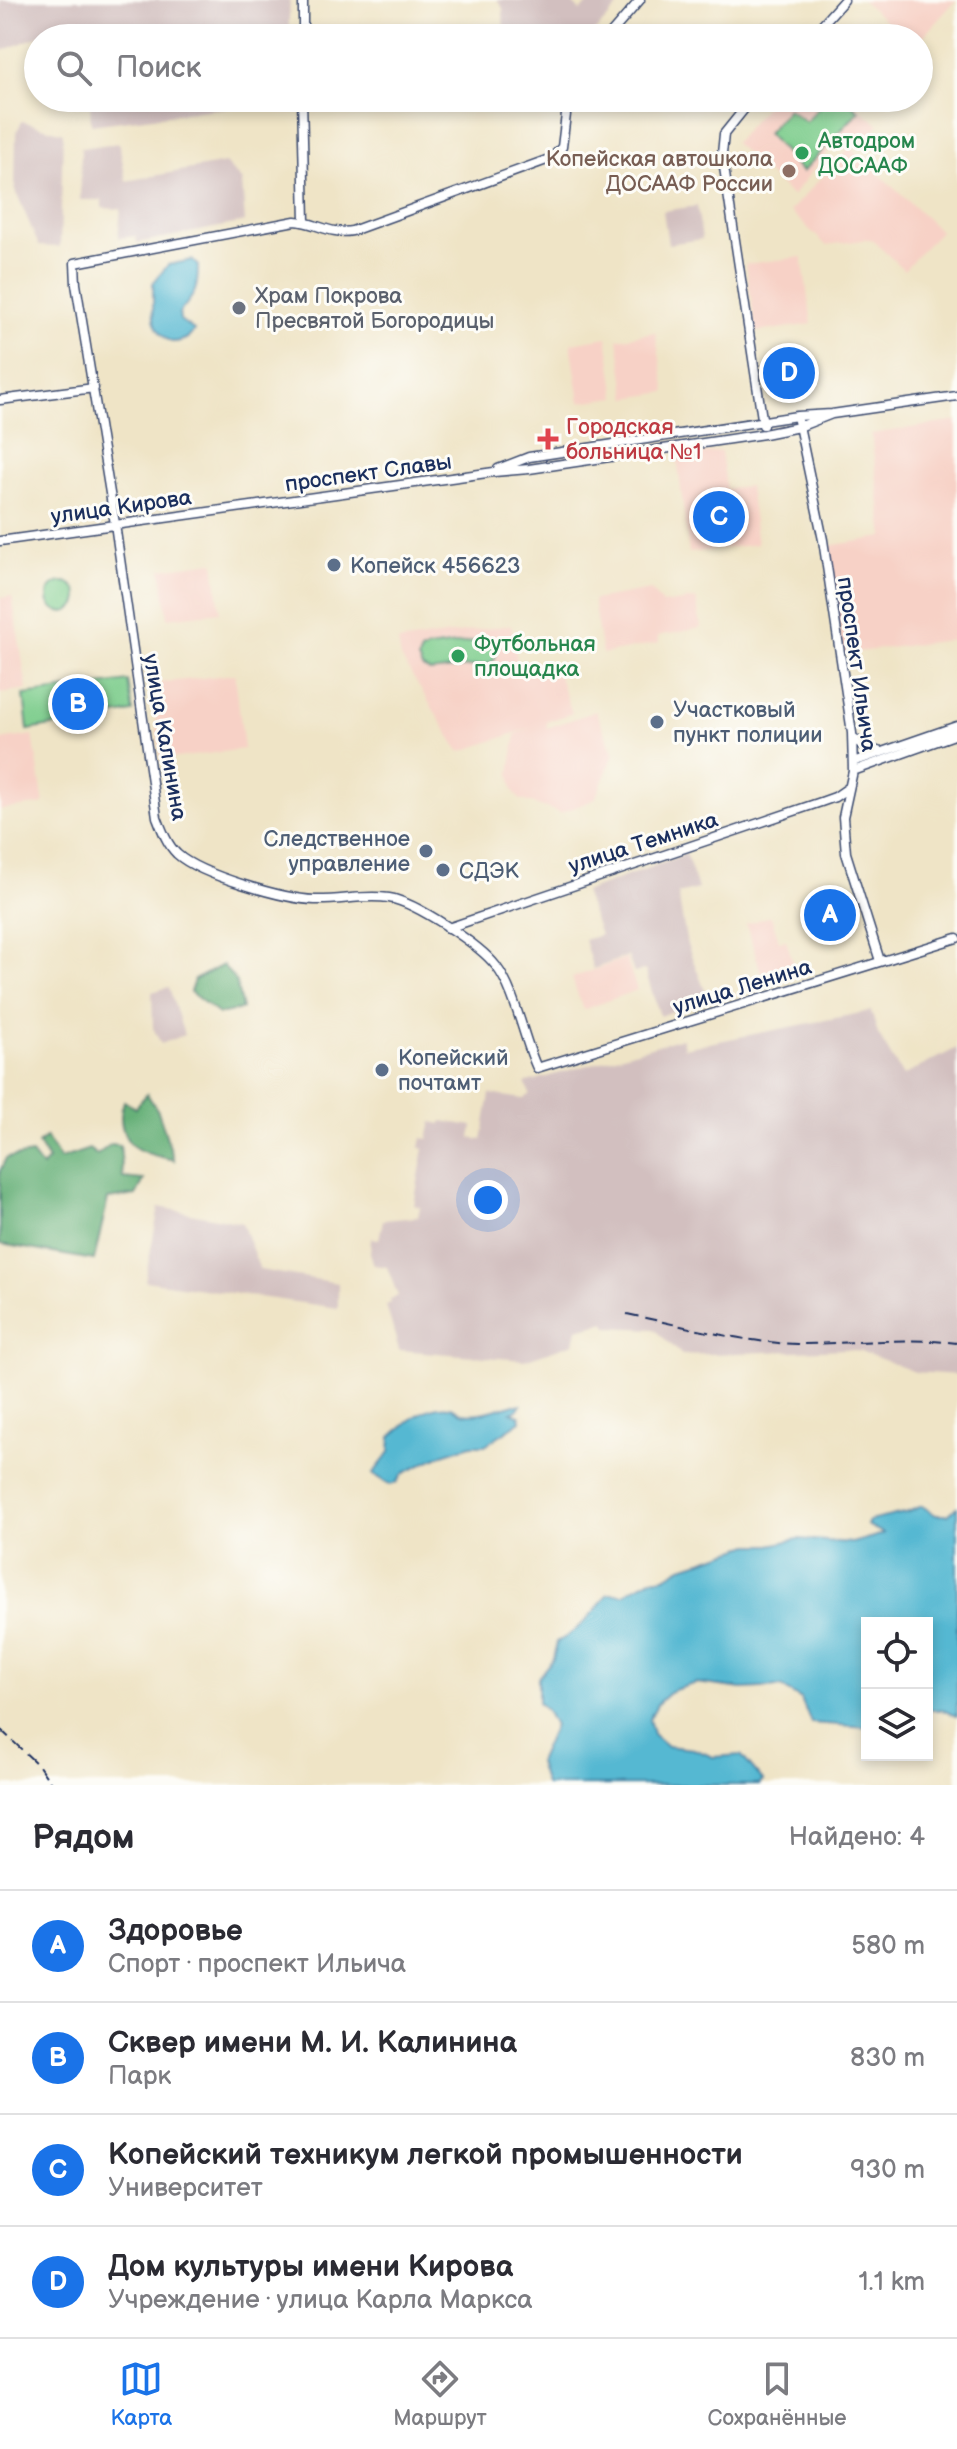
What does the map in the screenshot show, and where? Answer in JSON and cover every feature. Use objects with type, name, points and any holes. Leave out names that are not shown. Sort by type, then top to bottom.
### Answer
[{"type":"street","points":[[303,0],[303,24]]},
{"type":"street","points":[[619,24],[640,0]]},
{"type":"street","points":[[823,24],[844,0]]},
{"type":"street","points":[[302,112],[305,221],[333,232],[352,231],[552,158],[562,147],[566,112]]},
{"type":"street","points":[[742,112],[724,134],[722,154],[764,434]]},
{"type":"street","name":"улица Калинина","points":[[305,221],[75,263],[157,817],[174,851],[201,869],[301,899],[380,897],[400,901],[448,928],[496,966],[537,1068]]},
{"type":"street","points":[[0,400],[94,388]]},
{"type":"street","name":"проспект Славы","points":[[494,472],[529,457],[797,416],[957,396]]},
{"type":"street","name":"проспект Славы","points":[[247,507],[764,434],[799,427],[832,414]]},
{"type":"street","name":"проспект Ильича","points":[[797,416],[823,540],[852,737],[853,767],[843,817],[846,853],[880,961]]},
{"type":"street","points":[[673,435],[675,448]]},
{"type":"street","points":[[630,441],[633,454]]},
{"type":"street","name":"улица Кирова","points":[[0,541],[247,507]]},
{"type":"street","points":[[853,767],[885,751],[957,726]]},
{"type":"street","points":[[853,767],[957,734]]},
{"type":"street","points":[[852,737],[865,748],[885,751]]},
{"type":"street","name":"улица Темника","points":[[448,928],[821,802],[848,788]]},
{"type":"street","points":[[821,802],[832,804],[843,817]]},
{"type":"street","name":"улица Ленина","points":[[537,1068],[957,938]]},
{"type":"shaded area","points":[[0,0],[290,0],[289,24],[88,24],[88,21],[56,21],[57,24],[24,24],[24,42],[0,52]]},
{"type":"shaded area","points":[[497,0],[569,0],[580,11],[594,0],[610,0],[618,7],[602,24],[504,24],[503,8]]},
{"type":"shaded area","points":[[862,0],[956,0],[933,25],[889,24]]},
{"type":"shaded area","points":[[91,112],[192,112],[91,125]]},
{"type":"shaded area","name":"Копейская автошкола ДОСААФ России","points":[[761,112],[864,112],[879,125],[868,136],[849,146],[834,144],[792,196],[734,143]]},
{"type":"shaded area","points":[[22,121],[63,133],[60,247],[39,246],[15,189],[16,133]]},
{"type":"shaded area","points":[[119,143],[126,181],[225,163],[242,181],[245,222],[137,243],[136,236],[118,238],[121,209],[102,208],[102,200],[80,200],[81,148]]},
{"type":"shaded area","points":[[850,147],[940,231],[904,270],[871,239],[826,245],[790,211]]},
{"type":"shaded area","points":[[697,206],[702,239],[668,244],[663,211]]},
{"type":"shaded area","points":[[802,257],[812,324],[756,332],[746,264]]},
{"type":"shaded area","points":[[655,332],[666,392],[627,398],[618,339]]},
{"type":"shaded area","points":[[607,337],[616,397],[580,402],[571,343]]},
{"type":"shaded area","points":[[957,421],[957,639],[842,654],[828,546],[884,537],[871,434]]},
{"type":"shaded area","points":[[721,451],[726,489],[749,486],[757,544],[689,553],[677,457]]},
{"type":"shaded area","points":[[214,562],[220,612],[168,618],[161,569]]},
{"type":"shaded area","points":[[651,590],[662,604],[696,599],[701,628],[658,636],[659,643],[602,654],[593,600]]},
{"type":"shaded area","points":[[12,596],[27,689],[0,693],[0,598]]},
{"type":"shaded area","points":[[511,625],[519,671],[555,666],[572,713],[546,722],[547,728],[596,711],[614,754],[595,799],[561,813],[519,799],[513,790],[510,773],[516,734],[536,726],[460,752],[401,658],[398,642]]},
{"type":"shaded area","points":[[235,674],[244,749],[161,760],[151,684]]},
{"type":"shaded area","points":[[33,735],[44,804],[0,810],[0,740]]},
{"type":"shaded area","points":[[686,854],[698,889],[678,894],[687,945],[708,998],[660,1016],[645,970],[634,973],[628,956],[593,969],[584,940],[600,935],[584,892]]},
{"type":"shaded area","points":[[771,916],[779,941],[786,940],[797,975],[765,985],[746,924]]},
{"type":"shaded area","points":[[626,958],[637,990],[583,1010],[572,978]]},
{"type":"shaded area","points":[[169,987],[184,1035],[161,1044],[153,1028],[152,992]]},
{"type":"shaded area","points":[[871,1011],[878,1034],[903,1076],[957,1048],[957,1375],[915,1372],[847,1349],[682,1355],[654,1329],[608,1327],[606,1322],[577,1329],[574,1343],[524,1360],[399,1350],[386,1305],[398,1296],[387,1267],[374,1265],[370,1254],[371,1238],[379,1239],[383,1220],[418,1217],[420,1207],[414,1205],[424,1148],[420,1147],[422,1138],[428,1139],[432,1122],[473,1126],[471,1138],[482,1140],[490,1094],[523,1099],[530,1094],[525,1083],[682,1038],[684,1048]]},
{"type":"shaded area","points":[[159,1207],[242,1223],[260,1270],[338,1283],[338,1308],[145,1281]]},
{"type":"green space","name":"Автодром ДОСААФ","points":[[785,112],[792,112],[806,122],[815,112],[858,112],[802,172],[767,133]]},
{"type":"green space","points":[[63,582],[74,586],[78,597],[74,608],[63,612],[52,608],[48,597],[52,586]]},
{"type":"green space","points":[[486,640],[494,644],[497,652],[488,664],[431,672],[422,668],[418,659],[421,652],[428,648]]},
{"type":"green space","points":[[128,681],[133,712],[28,730],[24,695]]},
{"type":"green space","points":[[223,965],[236,982],[242,1009],[219,1014],[190,992],[194,980]]},
{"type":"green space","points":[[147,1094],[158,1111],[174,1160],[140,1150],[131,1144],[124,1133],[121,1120],[124,1101],[135,1108]]},
{"type":"green space","points":[[46,1137],[60,1159],[89,1149],[97,1155],[111,1144],[120,1145],[123,1178],[144,1180],[136,1195],[108,1199],[94,1260],[0,1244],[0,1171],[6,1158],[32,1154],[42,1167],[48,1160],[38,1144]]},
{"type":"water","points":[[192,260],[198,266],[196,287],[179,313],[180,320],[194,330],[185,339],[171,342],[155,324],[153,283],[168,265]]},
{"type":"water","points":[[521,1405],[511,1412],[520,1416],[521,1421],[485,1445],[471,1445],[443,1454],[404,1473],[391,1485],[373,1474],[390,1452],[391,1437],[426,1411],[451,1407],[462,1413],[474,1414]]},
{"type":"water","points":[[922,1506],[936,1515],[948,1515],[957,1507],[957,1716],[933,1710],[933,1617],[861,1617],[861,1727],[811,1723],[801,1699],[781,1687],[742,1689],[696,1683],[671,1691],[658,1703],[649,1719],[653,1734],[667,1746],[694,1749],[713,1757],[741,1755],[763,1781],[759,1785],[545,1785],[538,1762],[554,1726],[546,1710],[538,1703],[538,1677],[553,1659],[557,1642],[585,1621],[608,1594],[624,1594],[651,1579],[665,1577],[682,1567],[750,1545],[770,1545],[798,1539],[852,1543],[883,1533],[867,1525],[869,1521]]},
{"type":"railway","points":[[627,1314],[776,1343],[957,1343]]},
{"type":"railway","points":[[0,1729],[39,1766],[52,1785]]},
{"type":"place","name":"Автодром ДОСААФ","points":[[802,153]]},
{"type":"place","name":"Копейская автошкола ДОСААФ России","points":[[789,171]]},
{"type":"place","name":"Храм Покрова Пресвятой Богородицы","points":[[239,308]]},
{"type":"place","name":"Дом культуры имени Кирова","points":[[789,373]]},
{"type":"place","name":"Городская больница №1","points":[[548,439]]},
{"type":"place","name":"Копейский техникум легкой промышенности","points":[[719,517]]},
{"type":"place","name":"Копейск 456623","points":[[334,565]]},
{"type":"place","name":"Футбольная площадка","points":[[458,656]]},
{"type":"place","name":"Сквер имени М. И. Калинина","points":[[78,704]]},
{"type":"place","name":"Участковый пункт полиции","points":[[657,722]]},
{"type":"place","name":"Следственное управление","points":[[426,851]]},
{"type":"place","name":"СДЭК","points":[[443,870]]},
{"type":"place","name":"Здоровье","points":[[830,915]]},
{"type":"place","name":"Копейский почтамт","points":[[382,1070]]}]
